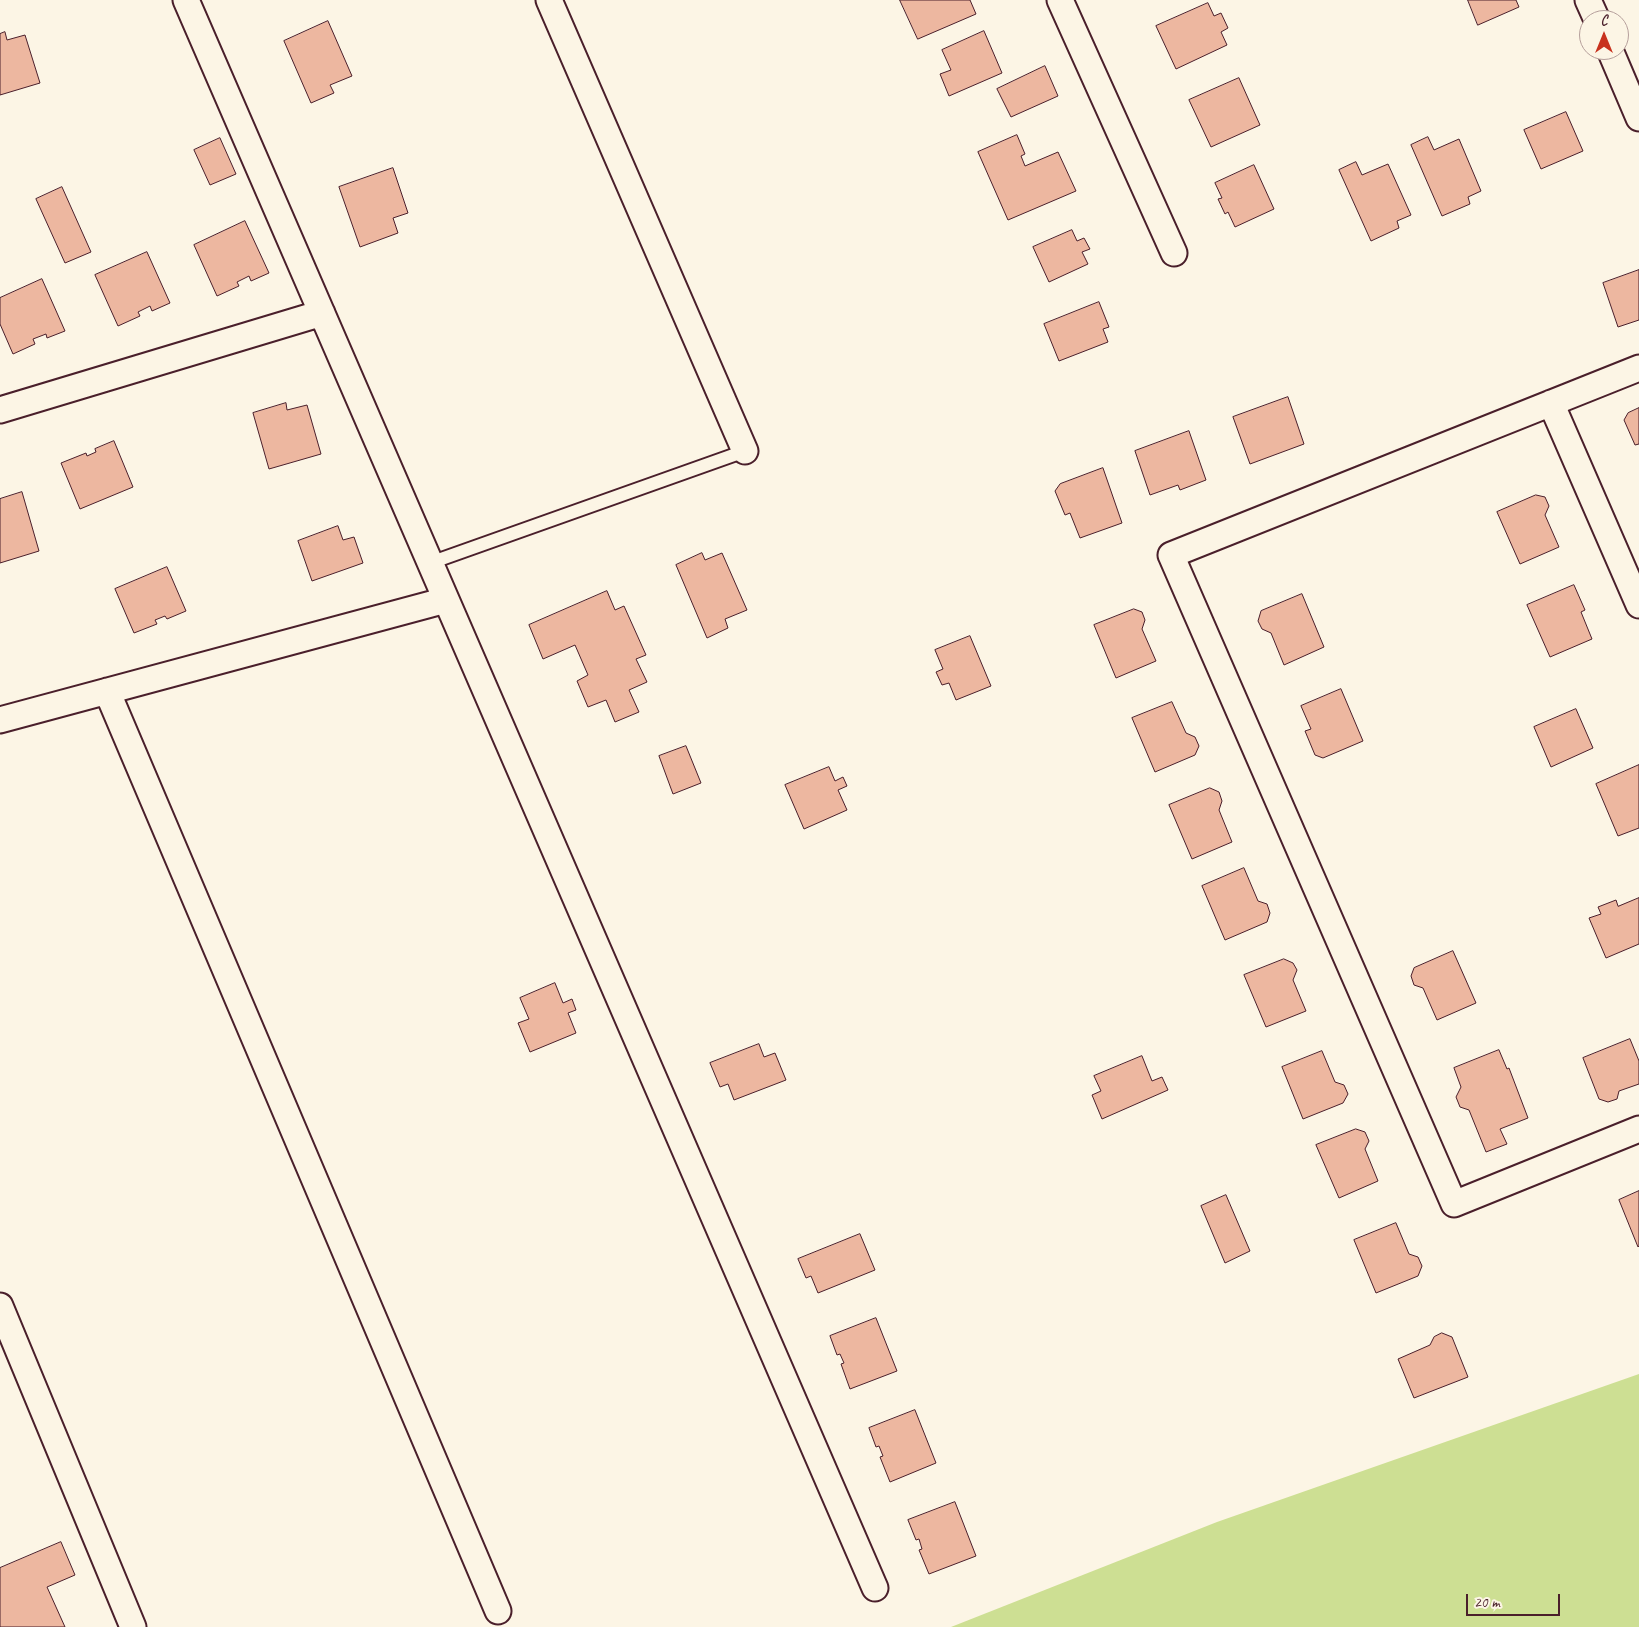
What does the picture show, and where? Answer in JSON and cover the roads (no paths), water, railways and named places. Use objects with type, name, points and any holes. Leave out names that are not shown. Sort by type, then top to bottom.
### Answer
[{"type":"street","points":[[186,0],[875,1588]]},
{"type":"street","points":[[549,0],[745,451]]},
{"type":"street","points":[[1060,0],[1174,253]]},
{"type":"street","points":[[1614,60],[1639,118]]},
{"type":"street","points":[[0,410],[322,313]]},
{"type":"street","points":[[1639,368],[1171,555],[1454,1204],[1639,1129]]},
{"type":"street","points":[[1551,404],[1639,605]]},
{"type":"street","points":[[0,720],[446,600]]},
{"type":"street","points":[[106,691],[498,1612]]},
{"type":"street","points":[[0,1306],[133,1627]]},
{"type":"lane","points":[[430,563],[745,451]]}]
